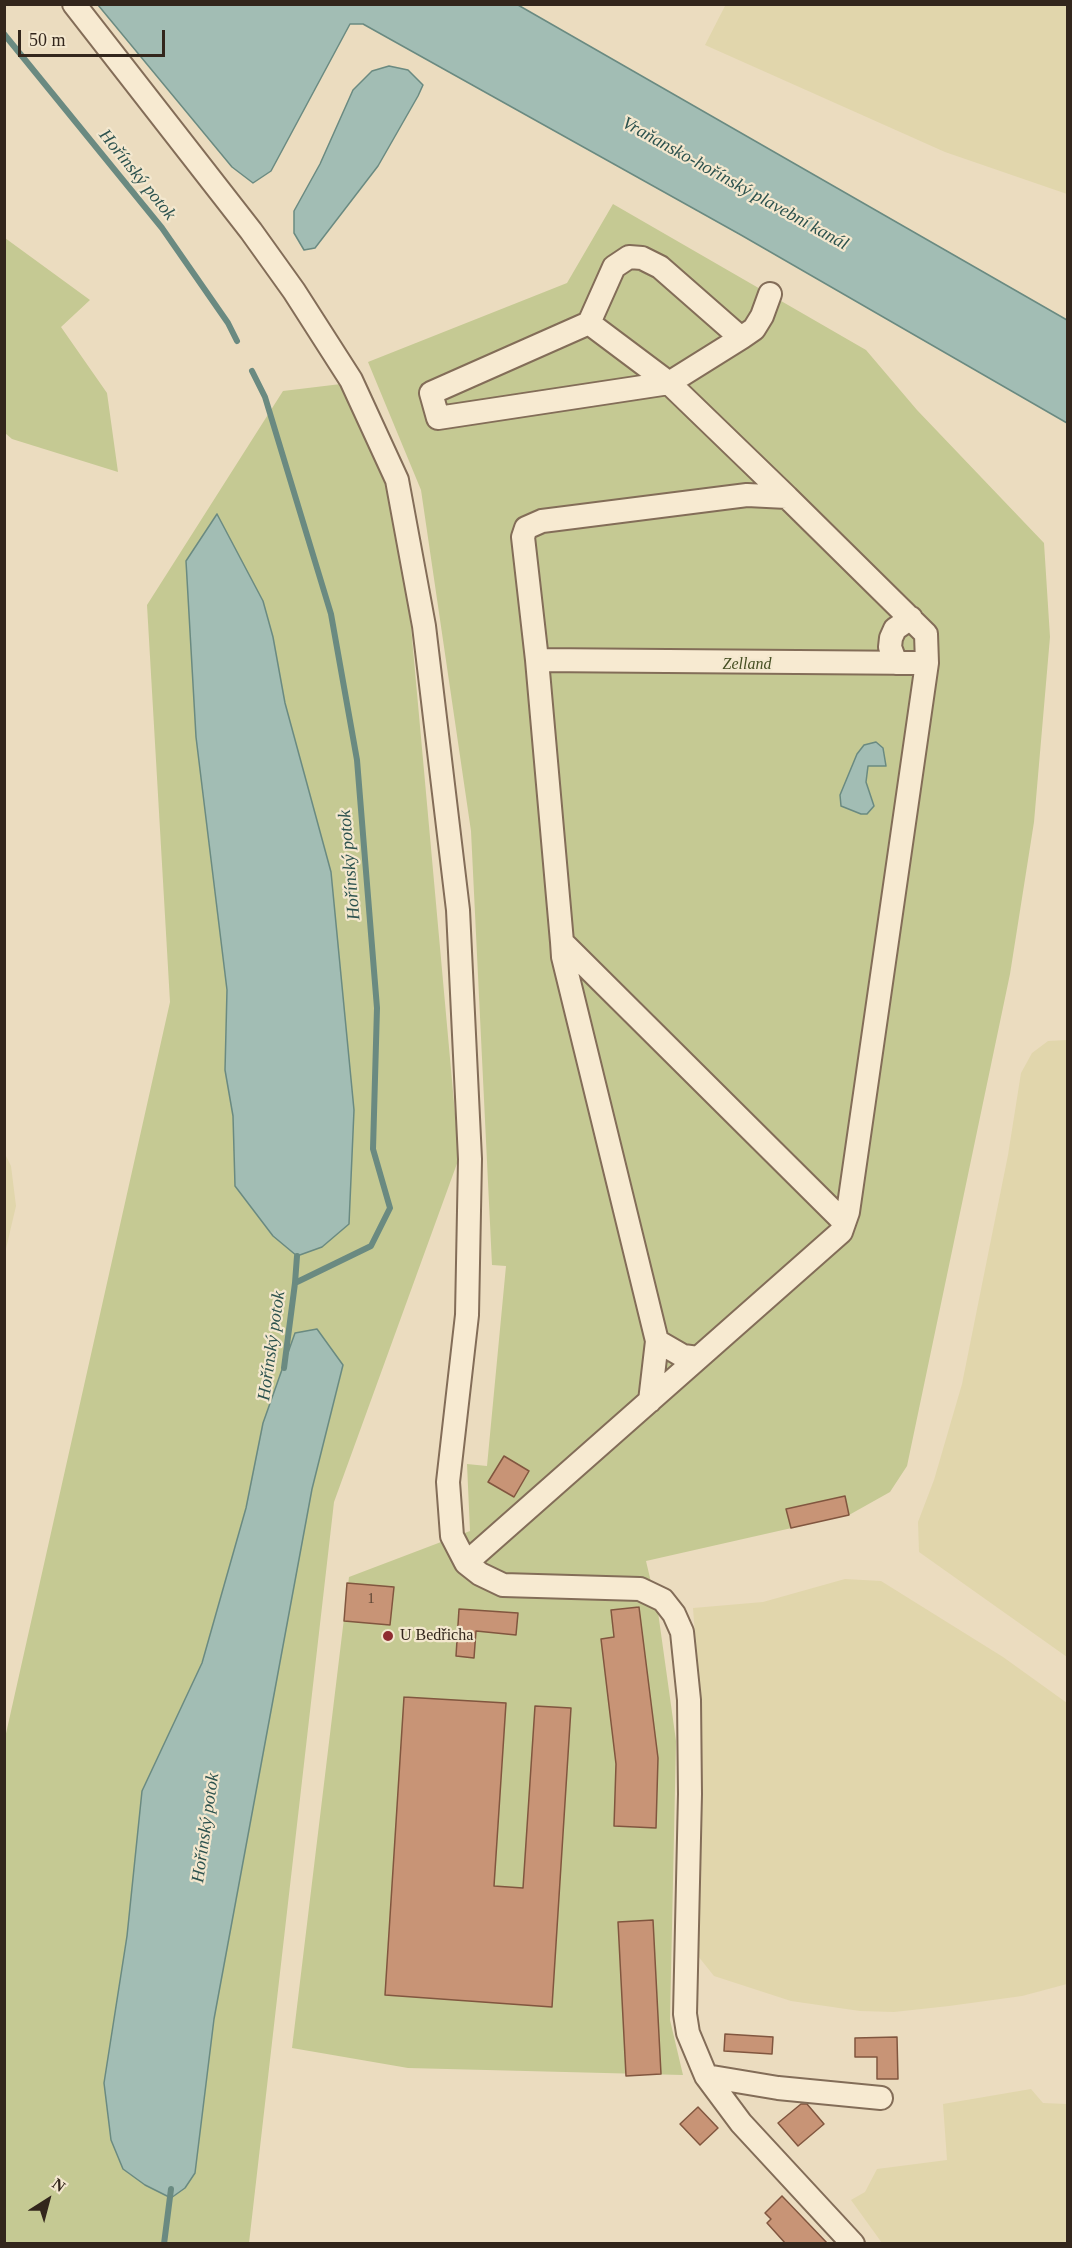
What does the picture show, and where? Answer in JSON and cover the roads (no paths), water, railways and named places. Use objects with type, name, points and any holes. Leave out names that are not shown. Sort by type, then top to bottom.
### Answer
[{"type":"street","points":[[74,4],[251,231],[294,291],[351,380],[397,480],[424,626],[458,910],[470,1159],[467,1315],[448,1482],[452,1536],[466,1563],[491,1581],[516,1588],[648,1591],[663,1600],[678,1623],[682,1632],[689,1701],[690,1782],[685,2014],[696,2055],[706,2076],[741,2123],[853,2244]]},
{"type":"street","points":[[741,338],[660,267],[642,258],[629,257],[614,267],[589,323],[431,393],[438,418],[669,383],[741,338],[754,329],[762,316],[770,294]]},
{"type":"street","points":[[466,1563],[841,1232],[927,663],[927,634],[669,383],[589,323]]},
{"type":"street","points":[[650,1401],[657,1341],[566,969],[562,942],[537,660],[523,537],[526,528],[533,523],[747,495],[787,497]]},
{"type":"street","points":[[896,663],[890,647],[891,638],[895,629],[911,618]]},
{"type":"street","points":[[537,660],[927,663]]},
{"type":"street","points":[[562,942],[844,1222]]},
{"type":"street","points":[[657,1341],[683,1356],[698,1358]]},
{"type":"street","points":[[706,2076],[778,2088],[881,2098]]},
{"type":"water","name":"Vraňansko-hořínský plavební kanál","points":[[98,5],[518,5],[1067,320],[1067,423],[741,235],[363,24],[350,24],[271,171],[253,183],[232,167]]},
{"type":"water","points":[[389,66],[408,70],[423,85],[418,96],[378,166],[315,248],[304,250],[294,233],[294,211],[320,164],[353,90],[372,71]]},
{"type":"water","points":[[217,514],[263,601],[273,637],[285,703],[331,872],[354,1110],[349,1224],[322,1247],[297,1256],[273,1236],[235,1186],[233,1116],[225,1070],[227,990],[196,737],[186,561]]},
{"type":"water","points":[[876,742],[883,748],[886,766],[868,766],[866,782],[874,806],[867,814],[861,814],[841,806],[840,795],[857,754],[864,745]]},
{"type":"water","points":[[317,1329],[343,1365],[312,1489],[214,2019],[195,2173],[185,2188],[171,2198],[145,2185],[123,2169],[111,2140],[104,2083],[127,1936],[142,1791],[202,1663],[246,1508],[263,1423],[295,1333]]},
{"type":"waterway","name":"Hořínský potok","points":[[4,34],[162,228],[228,323],[237,341]]},
{"type":"waterway","name":"Hořínský potok","points":[[252,371],[265,397],[331,614],[357,760],[377,1008],[373,1149],[390,1208],[371,1246],[295,1283],[284,1368]]},
{"type":"waterway","points":[[295,1283],[297,1256]]},
{"type":"waterway","name":"Hořínský potok","points":[[164,2244],[171,2189]]},
{"type":"place","name":"U Bedřicha","points":[[388,1636]]},
{"type":"park label","name":"Zelland","points":[[747,665]]}]
